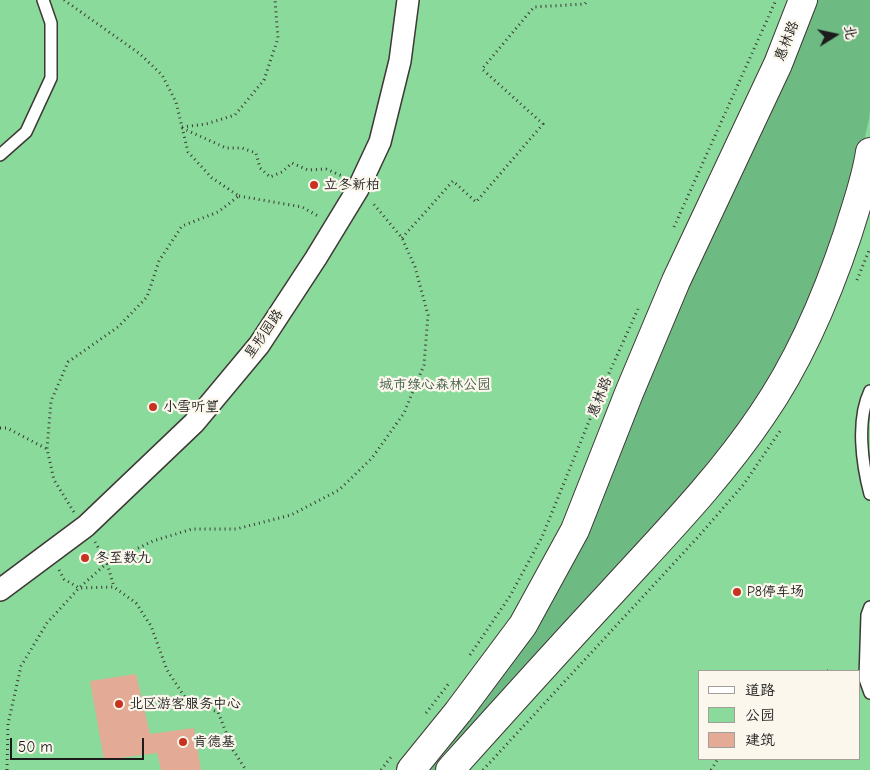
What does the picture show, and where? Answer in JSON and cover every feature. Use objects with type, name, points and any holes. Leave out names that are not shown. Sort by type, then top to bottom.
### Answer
[{"type":"main road","name":"惠林路","points":[[402,762],[458,712],[523,625],[575,530],[676,281],[778,64],[803,0]]},
{"type":"main road","points":[[450,770],[540,669],[678,520],[762,415],[802,348],[840,258],[867,174],[870,152]]},
{"type":"street","name":"星形园路","points":[[0,590],[86,526],[194,423],[259,345],[316,258],[358,189],[380,142],[400,61],[408,0]]},
{"type":"lane","points":[[0,155],[26,132],[51,78],[51,23],[43,0]]},
{"type":"lane","points":[[870,391],[864,407],[862,445],[870,494]]},
{"type":"lane","points":[[870,607],[867,615],[865,679],[870,693]]},
{"type":"path","points":[[64,0],[140,54],[162,76],[176,102],[188,152],[212,178],[239,196],[302,207],[318,216]]},
{"type":"path","points":[[182,128],[206,124],[236,114],[264,80],[278,38],[275,0]]},
{"type":"path","points":[[402,238],[453,181],[476,202],[543,124],[482,70],[534,7],[585,4],[588,0]]},
{"type":"path","name":"惠林路","points":[[670,236],[776,0]]},
{"type":"path","points":[[7,770],[8,724],[21,666],[47,622],[79,588],[107,563],[153,541],[192,529],[236,529],[291,515],[338,490],[372,458],[404,413],[424,365],[428,315],[415,267],[402,238],[373,203],[339,174],[326,169],[308,170],[292,163],[282,172],[270,177],[260,168],[256,153],[242,148],[226,148],[182,128]]},
{"type":"path","points":[[114,587],[107,563],[86,526],[71,508],[54,480],[46,449],[51,401],[68,362],[118,327],[147,297],[159,261],[182,226],[218,212],[239,196]]},
{"type":"path","name":"惠林路","points":[[465,662],[510,596],[542,537],[605,382],[638,309]]},
{"type":"path","points":[[0,428],[6,428],[46,449]]},
{"type":"path","points":[[49,554],[64,579],[79,588],[114,587],[136,603],[151,626],[167,670],[188,702],[218,712],[233,750],[246,770]]},
{"type":"path","points":[[423,716],[453,678]]},
{"type":"path","points":[[381,770],[402,762]]},
{"type":"green space","name":"城市绿心森林公园","points":[[0,0],[870,0],[870,770],[0,770]]},
{"type":"green space","points":[[818,0],[870,0],[870,110],[853,191],[804,323],[730,449],[438,770],[424,770],[641,393]]},
{"type":"building","name":"北区游客服务中心","points":[[136,674],[150,734],[194,728],[201,770],[161,770],[157,753],[104,760],[90,681]]},
{"type":"place","name":"立冬新柏","points":[[314,185]]},
{"type":"place","name":"小雪听篁","points":[[153,407]]},
{"type":"place","name":"冬至数九","points":[[85,558]]},
{"type":"place","name":"P8停车场","points":[[737,592]]},
{"type":"place","name":"北区游客服务中心","points":[[119,704]]},
{"type":"place","name":"肯德基","points":[[183,742]]}]
